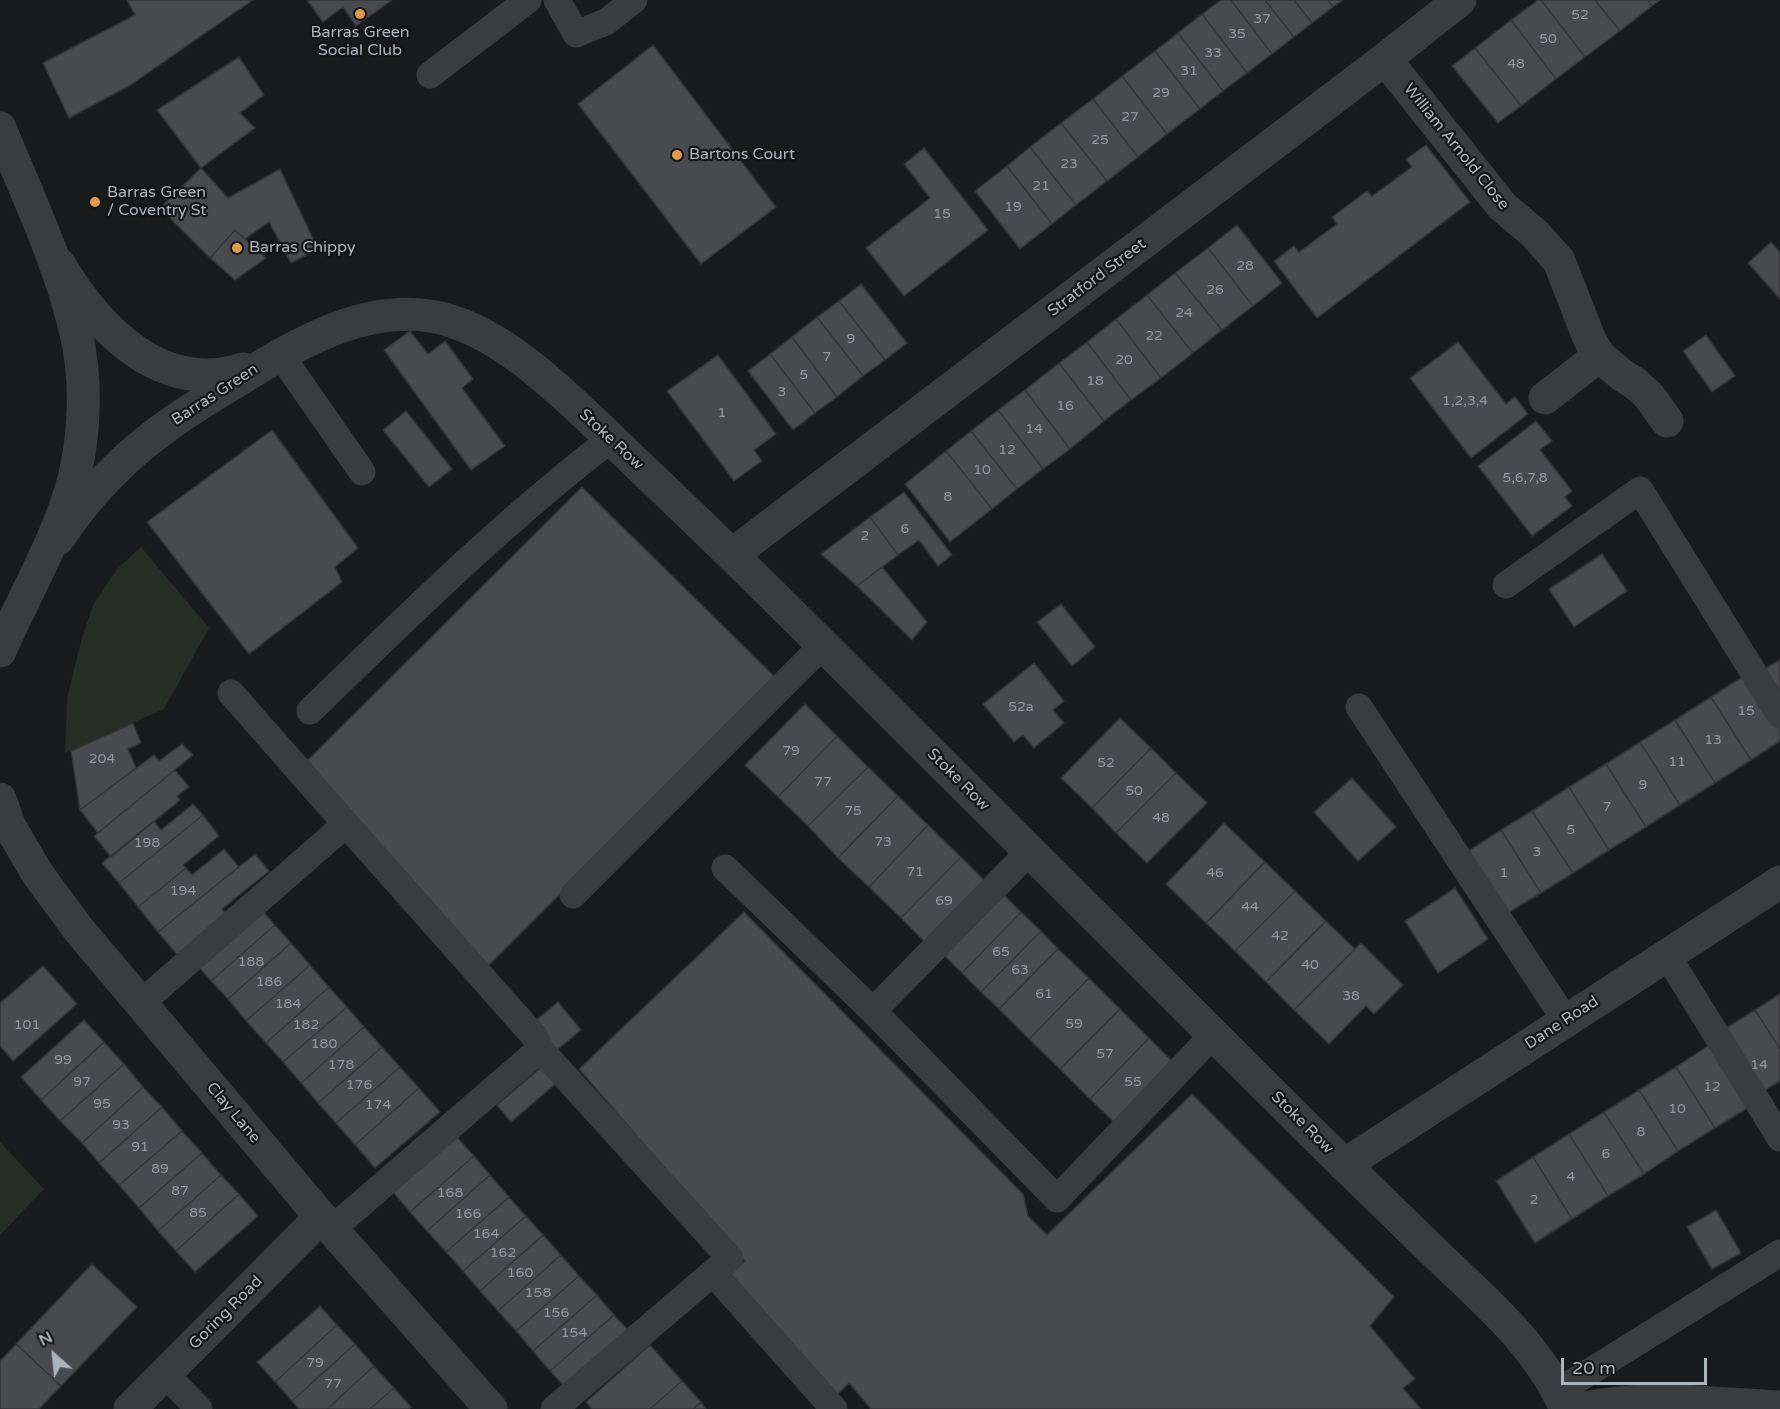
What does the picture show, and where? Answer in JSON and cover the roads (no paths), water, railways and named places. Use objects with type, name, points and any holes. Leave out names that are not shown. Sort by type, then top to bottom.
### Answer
[{"type":"street","name":"Stratford Street","points":[[733,554],[1385,59],[1451,3]]},
{"type":"street","name":"William Arnold Close","points":[[1385,59],[1502,206],[1535,234],[1558,261],[1588,338],[1599,356],[1649,396],[1667,421]]},
{"type":"street","name":"Barras Green","points":[[0,128],[47,244],[77,335],[82,374],[81,442],[74,478],[44,560],[22,600],[0,651]]},
{"type":"street","name":"Barras Green","points":[[47,244],[70,283],[94,314],[117,338],[145,359],[172,370],[200,376],[235,372],[275,357]]},
{"type":"street","name":"Stoke Row","points":[[275,357],[305,340],[341,327],[381,316],[418,315],[449,320],[472,330],[518,357],[554,385],[733,554],[1344,1165],[1498,1314],[1534,1352],[1568,1403]]},
{"type":"street","points":[[1545,398],[1599,356]]},
{"type":"street","name":"Barras Green","points":[[44,560],[92,493],[126,459],[159,432],[275,357]]},
{"type":"street","name":"Clay Lane","points":[[0,799],[9,825],[37,873],[79,930],[327,1223],[491,1409]]},
{"type":"street","name":"Dane Road","points":[[1344,1165],[1780,882]]},
{"type":"street","name":"Goring Road","points":[[130,1409],[327,1223]]},
{"type":"street","points":[[1568,1403],[1594,1406],[1653,1400],[1780,1407]]},
{"type":"lane","points":[[430,75],[528,0]]},
{"type":"lane","points":[[557,0],[576,34],[606,22],[634,0]]},
{"type":"lane","points":[[275,357],[362,472]]},
{"type":"lane","points":[[310,711],[454,573],[610,439]]},
{"type":"lane","points":[[1506,585],[1640,490],[1780,715]]},
{"type":"lane","points":[[573,895],[823,645]]},
{"type":"lane","points":[[231,693],[535,1037],[540,1049],[730,1257],[554,1409]]},
{"type":"lane","points":[[1359,707],[1566,1021]]},
{"type":"lane","points":[[141,1003],[346,824]]},
{"type":"lane","points":[[873,1011],[1030,852]]},
{"type":"lane","points":[[725,868],[873,1011],[1058,1198],[1214,1035]]},
{"type":"lane","points":[[1667,955],[1780,1138]]},
{"type":"lane","points":[[327,1223],[540,1049]]},
{"type":"lane","points":[[1568,1403],[1780,1254]]},
{"type":"lane","points":[[713,1273],[834,1409]]},
{"type":"lane","points":[[165,1374],[199,1409]]},
{"type":"place","name":"Barras Green Social Club","points":[[360,14]]},
{"type":"place","name":"Bartons Court","points":[[677,155]]},
{"type":"place","name":"Barras Green / Coventry St","points":[[95,202]]},
{"type":"place","name":"Barras Chippy","points":[[237,248]]}]
